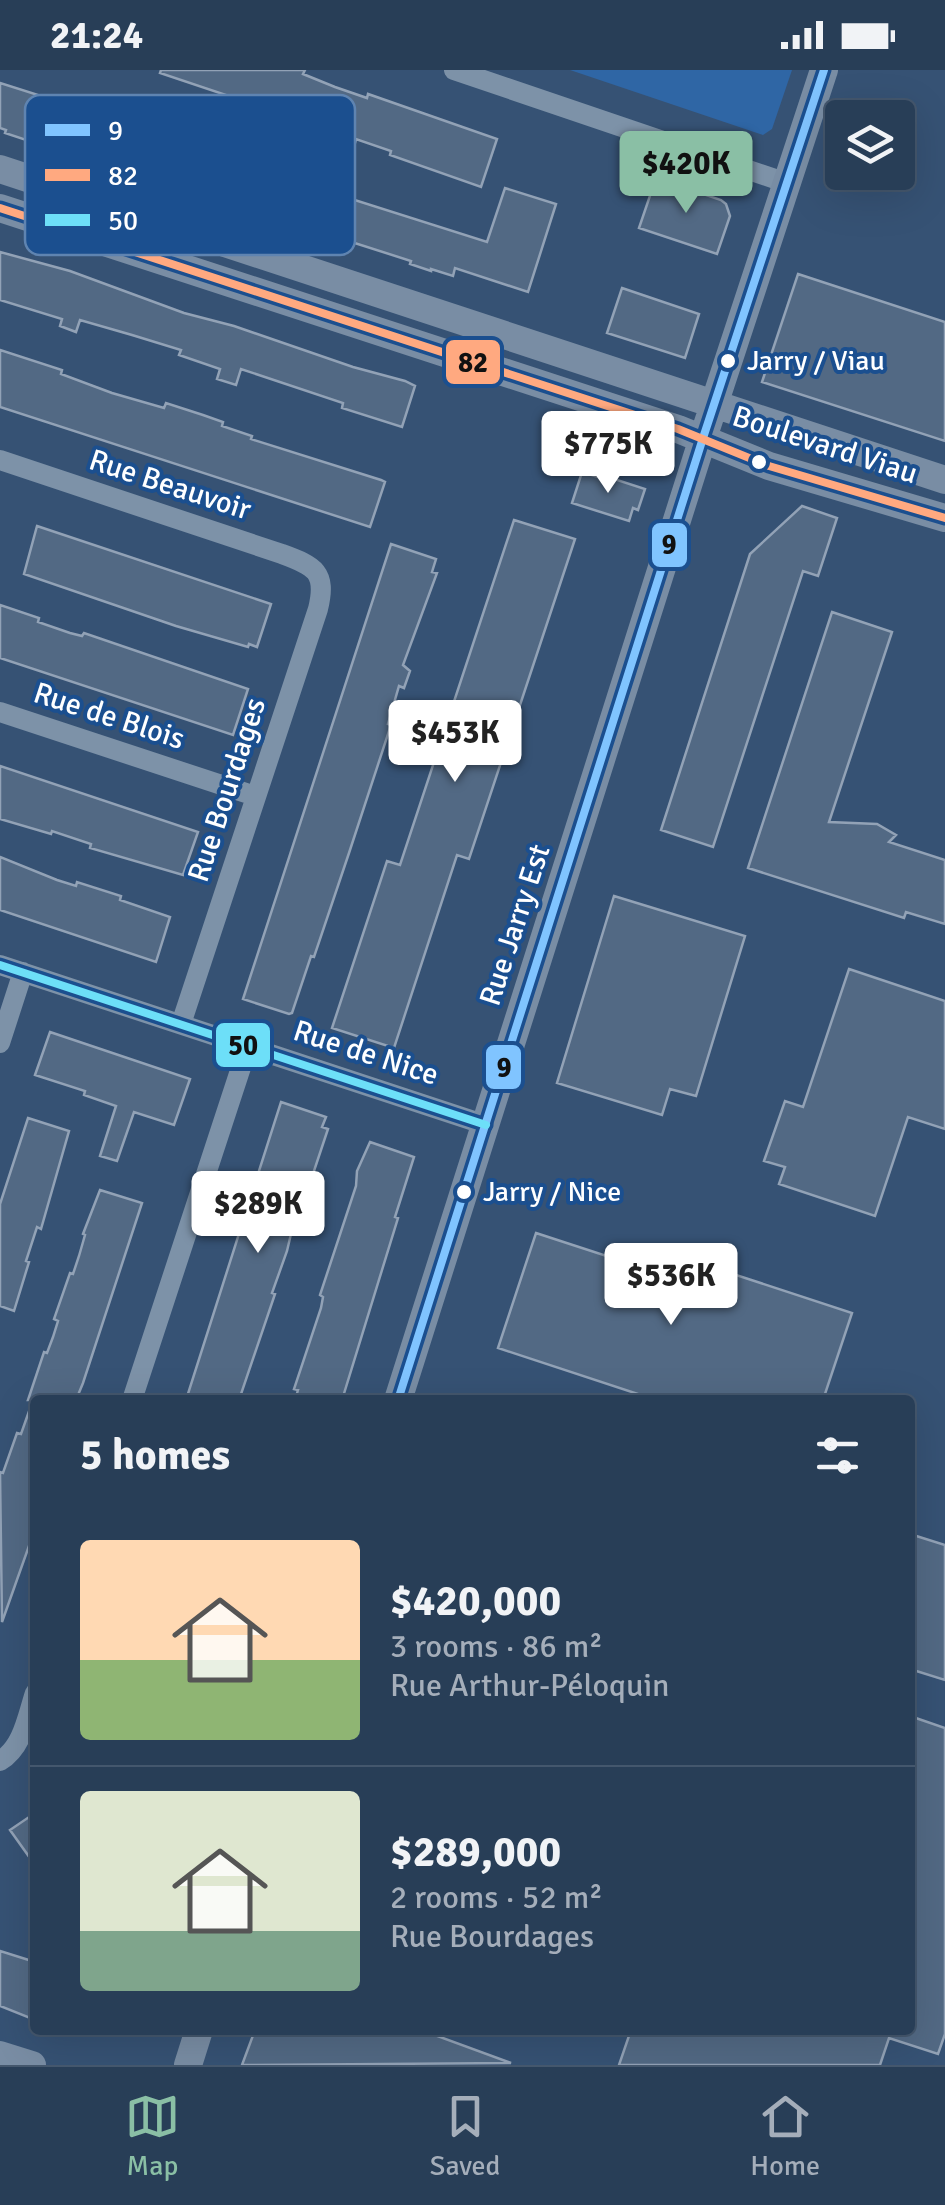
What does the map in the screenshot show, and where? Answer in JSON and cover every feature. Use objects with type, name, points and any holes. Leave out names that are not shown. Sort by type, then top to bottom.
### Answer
[{"type":"main road","name":"Rue Jarry Est","points":[[400,1395],[824,70]]},
{"type":"main road","name":"Boulevard Viau","points":[[0,169],[25,177]]},
{"type":"main road","name":"Boulevard Viau","points":[[0,208],[25,216]]},
{"type":"main road","name":"Boulevard Viau","points":[[144,255],[703,438],[769,466],[945,518]]},
{"type":"main road","name":"Boulevard Viau","points":[[262,255],[945,480]]},
{"type":"main road","points":[[188,2065],[197,2035]]},
{"type":"main road","points":[[0,2054],[32,2065]]},
{"type":"street","points":[[454,70],[788,183]]},
{"type":"street","name":"Rue Beauvoir","points":[[0,460],[282,554],[319,573]]},
{"type":"street","name":"Rue Bourdages","points":[[182,1024],[318,609],[323,589],[319,573]]},
{"type":"street","name":"Rue de Blois","points":[[0,712],[256,796]]},
{"type":"street","name":"Rue de Nice","points":[[0,964],[486,1125]]},
{"type":"street","points":[[0,1043],[23,972]]},
{"type":"street","points":[[134,1395],[248,1046]]},
{"type":"street","points":[[0,1761],[12,1754],[30,1709]]},
{"type":"shaded area","points":[[570,70],[792,70],[772,129],[763,135]]},
{"type":"building","points":[[305,70],[303,74],[335,87],[367,98],[368,94],[497,139],[481,187],[390,155],[391,151],[356,139],[355,143],[355,95],[226,95],[160,73]]},
{"type":"building","points":[[0,83],[38,95],[25,95],[25,140],[0,128]]},
{"type":"building","points":[[656,178],[726,204],[730,216],[717,254],[639,228]]},
{"type":"building","points":[[505,188],[556,204],[528,292],[455,268],[453,276],[431,271],[410,264],[411,261],[355,243],[355,200],[487,242]]},
{"type":"building","points":[[0,252],[70,271],[184,313],[405,381],[415,386],[402,427],[241,369],[236,385],[217,379],[220,369],[179,355],[181,350],[80,320],[76,332],[60,326],[62,319],[0,300]]},
{"type":"building","points":[[798,274],[945,322],[945,441],[762,382]]},
{"type":"building","points":[[622,288],[699,314],[685,358],[607,333]]},
{"type":"building","points":[[0,350],[62,370],[61,374],[112,393],[164,408],[166,403],[223,422],[222,426],[252,436],[251,439],[381,480],[385,482],[370,527],[0,407]]},
{"type":"building","points":[[582,472],[645,489],[638,510],[633,508],[629,521],[572,503]]},
{"type":"building","points":[[802,506],[837,518],[818,576],[803,571],[713,847],[661,830],[750,554]]},
{"type":"building","points":[[514,520],[575,539],[469,859],[457,855],[394,1048],[332,1028],[387,861],[400,865]]},
{"type":"building","points":[[37,526],[271,604],[257,647],[176,626],[24,574]]},
{"type":"building","points":[[391,544],[436,559],[432,572],[437,573],[403,665],[410,671],[404,688],[399,686],[388,724],[391,725],[349,853],[314,957],[311,956],[289,1014],[243,999]]},
{"type":"building","points":[[0,605],[70,633],[84,633],[248,689],[233,735],[0,658]]},
{"type":"building","points":[[832,612],[892,632],[829,822],[877,824],[896,835],[889,842],[945,860],[945,924],[906,912],[904,918],[748,868]]},
{"type":"building","points":[[0,766],[198,832],[183,875],[90,848],[91,844],[52,831],[51,834],[0,819]]},
{"type":"building","points":[[0,857],[57,880],[121,896],[120,900],[170,917],[156,962],[0,910]]},
{"type":"building","points":[[614,896],[745,936],[696,1096],[670,1089],[662,1115],[557,1083]]},
{"type":"building","points":[[849,969],[945,1001],[945,1129],[908,1117],[875,1216],[779,1184],[785,1167],[764,1161],[785,1101],[803,1107]]},
{"type":"building","points":[[50,1032],[190,1079],[174,1125],[134,1112],[117,1161],[100,1156],[116,1106],[35,1075]]},
{"type":"building","points":[[281,1102],[326,1117],[322,1127],[328,1129],[311,1180],[304,1178],[287,1251],[272,1293],[275,1294],[241,1395],[188,1395]]},
{"type":"building","points":[[28,1118],[69,1131],[41,1229],[37,1227],[26,1261],[29,1262],[14,1311],[0,1306],[0,1204]]},
{"type":"building","points":[[370,1142],[414,1157],[344,1395],[296,1395],[298,1390],[294,1389],[321,1308],[320,1295],[356,1186],[357,1171]]},
{"type":"building","points":[[100,1190],[142,1203],[78,1395],[30,1395],[28,1400],[53,1337],[58,1321],[54,1319],[70,1273],[73,1274]]},
{"type":"building","points":[[536,1233],[671,1277],[678,1256],[852,1313],[825,1395],[641,1395],[498,1348]]},
{"type":"building","points":[[30,1408],[30,1543],[2,1622],[0,1472],[3,1473],[17,1433],[21,1434]]},
{"type":"building","points":[[915,1536],[945,1545],[945,1680],[915,1671]]},
{"type":"building","points":[[915,1718],[945,1728],[945,2034],[938,2054],[889,2038],[880,2065],[619,2065],[629,2035],[915,2035]]},
{"type":"building","points":[[30,1816],[30,1858],[10,1830]]},
{"type":"building","points":[[0,1951],[30,1960],[30,2018],[0,2006]]},
{"type":"building","points":[[253,2035],[435,2035],[511,2063],[242,2065]]},
{"type":"transit line","name":"9","points":[[400,1395],[824,70]]},
{"type":"transit line","name":"82","points":[[0,208],[25,216]]},
{"type":"transit line","name":"82","points":[[144,255],[678,429],[769,466],[945,518]]},
{"type":"transit line","name":"50","points":[[0,965],[486,1125]]},
{"type":"place","name":"Jarry / Viau","points":[[728,361]]},
{"type":"place","name":"Jarry / Nice","points":[[464,1192]]}]
